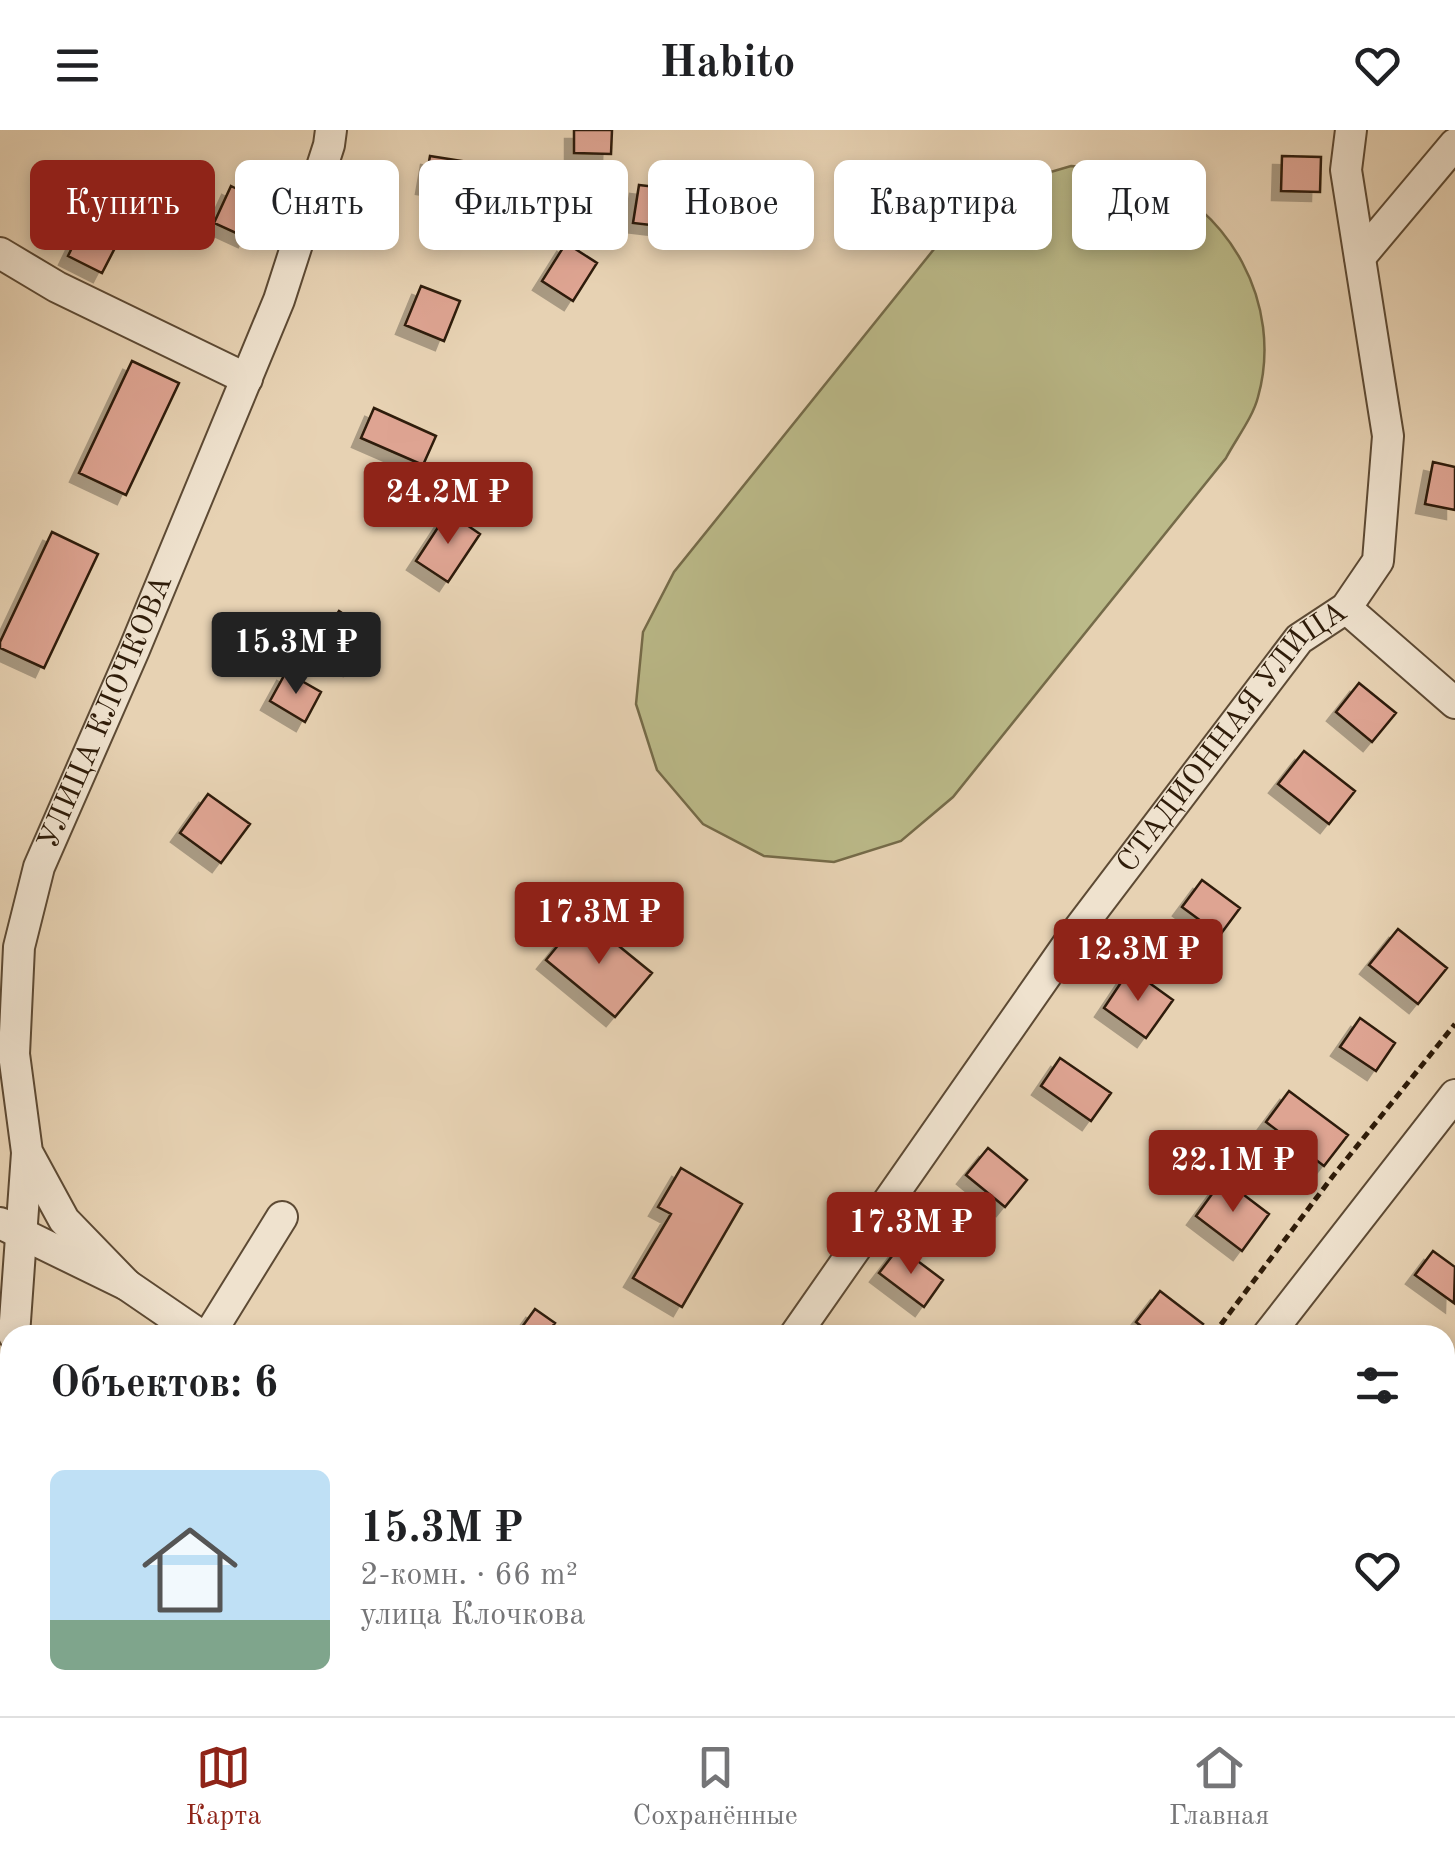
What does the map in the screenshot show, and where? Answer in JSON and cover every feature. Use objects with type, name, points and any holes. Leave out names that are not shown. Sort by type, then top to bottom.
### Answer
[{"type":"street","name":"УЛИЦА КЛОЧКОВА","points":[[126,1285],[64,1220],[27,1152],[14,1054],[10,938],[279,300],[330,145],[331,130]]},
{"type":"street","name":"СТАДИОННАЯ УЛИЦА","points":[[802,1325],[1086,918],[1299,639],[1346,608],[1378,561],[1388,436],[1346,170],[1351,130]]},
{"type":"street","points":[[1360,257],[1455,144]]},
{"type":"street","points":[[0,253],[57,286],[246,379]]},
{"type":"street","points":[[1346,608],[1455,704]]},
{"type":"street","points":[[1276,1325],[1455,1094]]},
{"type":"street","points":[[14,1325],[11,1228],[27,1152]]},
{"type":"street","points":[[215,1325],[282,1217]]},
{"type":"street","points":[[11,1228],[126,1285],[185,1325]]},
{"type":"path","points":[[1221,1325],[1332,1176],[1455,1024]]},
{"type":"shaded area","points":[[1072,166],[1072,250],[1206,250],[1206,216],[1223,234],[1242,262],[1256,294],[1263,327],[1264,362],[1252,412],[1226,458],[953,797],[901,841],[834,862],[764,856],[703,824],[657,770],[636,704],[643,632],[674,572],[933,250],[1052,250],[1052,172]]},
{"type":"building","points":[[574,130],[612,130],[611,154],[574,153]]},
{"type":"building","points":[[1282,156],[1321,157],[1320,192],[1281,191]]},
{"type":"building","points":[[639,185],[648,186],[648,225],[633,223]]},
{"type":"building","points":[[231,186],[235,188],[235,233],[215,221]]},
{"type":"building","points":[[71,250],[114,250],[102,273],[68,256]]},
{"type":"building","points":[[562,250],[577,250],[597,263],[573,301],[542,281]]},
{"type":"building","points":[[421,286],[460,301],[444,341],[405,325]]},
{"type":"building","points":[[132,361],[179,383],[126,495],[79,473]]},
{"type":"building","points":[[374,408],[436,436],[423,465],[361,438]]},
{"type":"building","points":[[1433,462],[1455,467],[1455,510],[1425,504]]},
{"type":"building","points":[[448,512],[480,534],[448,582],[416,561]]},
{"type":"building","points":[[52,532],[98,554],[44,668],[0,648],[0,642]]},
{"type":"building","points":[[339,611],[373,634],[352,667],[317,644]]},
{"type":"building","points":[[286,672],[321,692],[305,722],[270,701]]},
{"type":"building","points":[[1359,683],[1396,713],[1372,742],[1336,712]]},
{"type":"building","points":[[1304,751],[1355,791],[1329,824],[1278,784]]},
{"type":"building","points":[[208,794],[250,824],[221,863],[180,833]]},
{"type":"building","points":[[1202,880],[1240,908],[1220,935],[1182,907]]},
{"type":"building","points":[[582,916],[652,973],[615,1017],[546,960]]},
{"type":"building","points":[[1398,929],[1447,968],[1418,1004],[1369,965]]},
{"type":"building","points":[[1130,969],[1173,1000],[1146,1038],[1104,1008]]},
{"type":"building","points":[[1360,1018],[1395,1043],[1376,1071],[1340,1047]]},
{"type":"building","points":[[1060,1058],[1111,1093],[1091,1121],[1041,1086]]},
{"type":"building","points":[[1289,1091],[1348,1135],[1324,1166],[1266,1122]]},
{"type":"building","points":[[988,1148],[1027,1180],[1005,1207],[966,1175]]},
{"type":"building","points":[[681,1168],[742,1204],[682,1307],[633,1278],[671,1214],[658,1207]]},
{"type":"building","points":[[1223,1179],[1269,1214],[1242,1251],[1196,1216]]},
{"type":"building","points":[[899,1247],[943,1280],[924,1307],[879,1273]]},
{"type":"building","points":[[1433,1251],[1455,1267],[1454,1303],[1415,1275]]},
{"type":"building","points":[[1160,1291],[1203,1324],[1140,1325],[1136,1322]]},
{"type":"building","points":[[535,1309],[555,1323],[554,1325],[523,1325]]}]
